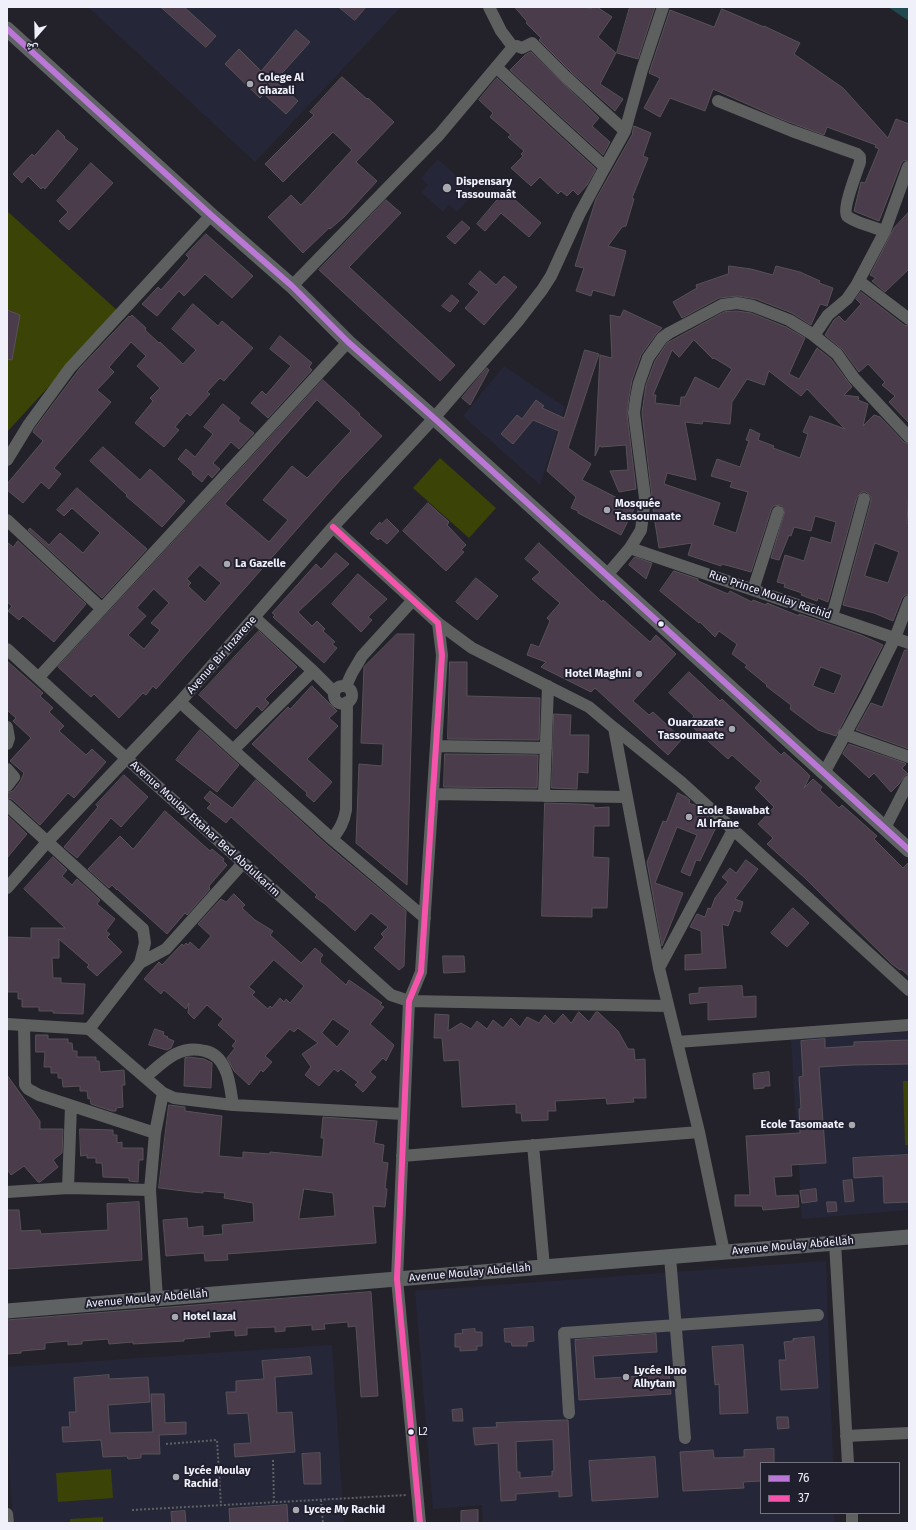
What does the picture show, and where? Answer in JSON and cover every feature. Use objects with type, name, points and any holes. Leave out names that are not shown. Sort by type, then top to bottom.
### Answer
[{"type":"main road","points":[[7,29],[211,216],[292,286],[348,342],[434,418],[909,850]]},
{"type":"main road","name":"Avenue Moulay Abdellah","points":[[7,1311],[909,1237]]},
{"type":"street","points":[[490,7],[501,30],[513,47]]},
{"type":"street","name":"Avenue Bir Inzarene","points":[[7,888],[48,841],[180,702],[333,527],[434,418],[542,290],[551,276],[579,215],[625,131],[642,70],[663,7]]},
{"type":"street","points":[[292,286],[438,135],[513,47],[517,46],[522,48],[532,43],[566,77],[625,131]]},
{"type":"street","points":[[496,67],[605,168]]},
{"type":"street","points":[[718,101],[792,131],[857,154],[860,157],[860,162],[847,203],[847,216],[885,230]]},
{"type":"street","points":[[812,334],[817,331],[828,315],[847,299],[859,281],[885,230],[908,167]]},
{"type":"street","points":[[7,460],[29,424],[70,368],[211,216]]},
{"type":"street","points":[[859,281],[909,319]]},
{"type":"street","points":[[607,575],[630,548],[641,530],[645,498],[634,413],[639,383],[648,358],[662,338],[722,305],[737,302],[753,306],[789,320],[812,334],[837,354],[854,378],[909,436]]},
{"type":"street","points":[[39,677],[348,342]]},
{"type":"street","points":[[832,617],[864,499]]},
{"type":"street","points":[[753,590],[778,512]]},
{"type":"street","points":[[7,520],[102,609]]},
{"type":"street","points":[[333,527],[438,623],[472,648],[589,707],[681,782],[909,990]]},
{"type":"street","name":"Rue Prince Moulay Rachid","points":[[630,548],[909,643]]},
{"type":"street","points":[[346,686],[362,656],[413,600]]},
{"type":"street","points":[[824,773],[865,698],[895,638],[909,601]]},
{"type":"street","points":[[254,618],[313,671],[334,692],[336,700],[343,704],[348,702]]},
{"type":"street","points":[[420,1523],[397,1279],[409,1001],[421,972],[442,655],[438,623]]},
{"type":"street","name":"Avenue Moulay Ettahar Bed Abdulkarim","points":[[7,649],[126,758],[390,994],[409,1001],[668,1006]]},
{"type":"street","points":[[233,750],[313,671]]},
{"type":"street","points":[[332,839],[345,821],[348,702],[352,696],[349,688],[346,686],[339,686],[334,692]]},
{"type":"street","points":[[544,796],[548,686]]},
{"type":"street","points":[[180,702],[332,839],[425,918]]},
{"type":"street","points":[[7,728],[9,738],[7,744]]},
{"type":"street","points":[[614,728],[659,968],[699,1132],[724,1252]]},
{"type":"street","points":[[844,734],[909,757]]},
{"type":"street","points":[[436,746],[546,748]]},
{"type":"street","points":[[7,769],[14,777],[7,786]]},
{"type":"street","points":[[885,828],[909,781]]},
{"type":"street","points":[[433,794],[626,797]]},
{"type":"street","points":[[7,804],[143,929],[145,943],[140,963],[89,1029]]},
{"type":"street","points":[[659,968],[733,830]]},
{"type":"street","points":[[140,963],[166,949],[243,863]]},
{"type":"street","points":[[7,1024],[89,1029],[163,1093],[180,1099],[233,1105],[404,1114]]},
{"type":"street","points":[[24,1024],[25,1085],[28,1089],[39,1095],[155,1133]]},
{"type":"street","points":[[677,1042],[909,1024]]},
{"type":"street","points":[[146,1077],[164,1061],[176,1053],[193,1048],[208,1051],[218,1057],[226,1070],[233,1105]]},
{"type":"street","points":[[157,1298],[150,1190],[155,1133],[163,1093]]},
{"type":"street","points":[[68,1188],[71,1106]]},
{"type":"street","points":[[402,1156],[699,1132]]},
{"type":"street","points":[[533,1145],[544,1267]]},
{"type":"street","points":[[7,1192],[68,1188],[150,1190]]},
{"type":"street","points":[[835,1243],[848,1462]]},
{"type":"street","points":[[670,1257],[685,1438]]},
{"type":"street","points":[[569,1413],[564,1333],[818,1315]]},
{"type":"street","points":[[846,1436],[909,1433]]},
{"type":"street","points":[[7,1514],[8,1523]]},
{"type":"path","points":[[166,1444],[217,1440],[221,1505]]},
{"type":"path","points":[[273,1460],[274,1502]]},
{"type":"path","points":[[132,1510],[417,1495]]},
{"type":"path","points":[[321,1500],[322,1523]]},
{"type":"shaded area","name":"Colege Al Ghazali","points":[[88,7],[401,7],[255,162]]},
{"type":"shaded area","points":[[888,7],[909,7],[909,21]]},
{"type":"shaded area","name":"Dispensary Tassoumaât","points":[[438,159],[475,193],[457,212],[449,205],[443,212],[421,192],[428,185],[421,178]]},
{"type":"shaded area","points":[[504,366],[565,407],[540,485],[463,416]]},
{"type":"shaded area","name":"Ecole Tasomaate","points":[[909,1032],[909,1210],[802,1219],[791,1039]]},
{"type":"shaded area","name":"Lycée Ibno Alhytam","points":[[826,1261],[833,1462],[760,1462],[760,1514],[834,1514],[835,1523],[483,1523],[482,1505],[433,1509],[415,1291]]},
{"type":"shaded area","name":"Lycée Moulay Rachid","points":[[332,1345],[344,1523],[13,1523],[7,1432],[7,1367]]},
{"type":"green space","points":[[7,211],[118,311],[7,432]]},
{"type":"green space","points":[[440,458],[496,508],[469,538],[413,488]]},
{"type":"green space","points":[[903,1081],[909,1081],[909,1145],[905,1145]]},
{"type":"green space","points":[[111,1469],[113,1498],[58,1502],[56,1473]]},
{"type":"green space","points":[[103,1517],[103,1523],[70,1523],[70,1519]]},
{"type":"building","points":[[161,7],[184,7],[216,36],[206,47]]},
{"type":"building","points":[[339,7],[366,7],[355,20]]},
{"type":"building","points":[[515,7],[584,7],[591,9],[593,7],[597,7],[612,17],[598,37],[616,53],[600,84],[623,99],[615,111],[571,72],[539,40],[541,38],[526,23],[527,22]]},
{"type":"building","points":[[630,7],[655,7],[638,59],[617,53]]},
{"type":"building","points":[[722,9],[800,43],[794,54],[843,88],[888,138],[896,119],[909,124],[909,160],[903,161],[901,164],[879,221],[854,211],[861,182],[865,183],[879,149],[875,147],[876,145],[827,127],[824,135],[781,119],[713,89],[705,111],[670,98],[660,117],[644,108],[660,78],[649,73],[670,10],[714,27]]},
{"type":"building","points":[[296,30],[310,42],[275,81],[298,101],[286,114],[264,94],[260,98],[225,64],[239,49],[261,71]]},
{"type":"building","points":[[531,52],[599,118],[592,126],[610,142],[603,155],[510,70],[525,55]]},
{"type":"building","points":[[342,77],[394,122],[356,162],[377,181],[344,217],[330,229],[329,228],[303,253],[268,217],[291,195],[301,205],[352,150],[333,132],[283,182],[265,164],[314,115],[310,112]]},
{"type":"building","points":[[497,78],[596,169],[587,185],[578,195],[573,190],[567,196],[561,191],[558,194],[540,177],[531,186],[511,168],[523,156],[521,154],[524,151],[508,137],[511,135],[490,117],[493,113],[479,100]]},
{"type":"building","points":[[634,126],[651,133],[643,156],[648,158],[632,198],[634,199],[626,226],[622,227],[608,246],[626,251],[614,296],[593,290],[591,296],[576,291],[584,268],[575,266],[596,199],[632,135]]},
{"type":"building","points":[[58,130],[65,137],[64,138],[78,149],[45,189],[43,187],[41,189],[28,176],[22,183],[13,174],[32,154],[34,156]]},
{"type":"building","points":[[91,163],[113,183],[69,230],[59,221],[68,212],[57,201]]},
{"type":"building","points":[[505,191],[541,223],[529,237],[501,213],[485,231],[477,224]]},
{"type":"building","points":[[386,200],[401,213],[349,267],[455,365],[440,381],[319,270]]},
{"type":"building","points":[[909,212],[909,269],[885,292],[872,281],[876,278],[870,275],[894,228]]},
{"type":"building","points":[[462,221],[470,228],[455,244],[447,237]]},
{"type":"building","points":[[206,234],[253,276],[232,298],[205,274],[184,296],[179,291],[157,316],[142,304],[158,287],[161,290],[189,258],[186,255]]},
{"type":"building","points":[[729,266],[751,269],[773,275],[776,266],[800,272],[820,281],[819,283],[833,288],[827,306],[820,304],[811,325],[792,313],[756,299],[738,296],[719,298],[682,318],[673,302],[697,288],[696,285],[728,274]]},
{"type":"building","points":[[480,271],[496,285],[504,276],[517,287],[484,325],[465,308],[479,292],[469,284]]},
{"type":"building","points":[[861,292],[904,325],[909,326],[909,423],[889,402],[895,396],[882,385],[885,382],[868,364],[859,372],[843,350],[825,335],[834,320],[839,316],[845,322],[861,304],[856,299]]},
{"type":"building","points":[[452,295],[459,301],[450,312],[442,306]]},
{"type":"building","points":[[193,304],[218,326],[222,321],[253,348],[224,381],[220,378],[207,392],[210,394],[190,416],[187,413],[175,427],[179,430],[164,447],[135,423],[153,401],[150,398],[160,388],[137,366],[146,356],[131,342],[109,367],[114,372],[97,390],[111,402],[54,468],[61,474],[49,489],[41,482],[23,503],[7,490],[7,484],[43,441],[33,432],[35,428],[80,368],[129,316],[130,317],[132,315],[146,328],[145,330],[183,364],[196,350],[172,329]]},
{"type":"building","points":[[7,310],[20,315],[12,360],[7,359]]},
{"type":"building","points":[[624,310],[662,328],[641,355],[632,380],[627,414],[636,489],[619,492],[610,471],[628,470],[626,445],[601,447],[600,445],[595,456],[600,355],[612,358],[610,315],[620,317]]},
{"type":"building","points":[[737,311],[751,313],[786,327],[805,338],[789,374],[799,379],[817,348],[831,359],[852,387],[844,395],[859,397],[858,400],[868,404],[863,426],[874,415],[880,417],[904,442],[909,444],[907,523],[909,524],[909,594],[902,598],[893,621],[874,613],[843,605],[871,501],[871,497],[866,492],[862,492],[857,497],[828,602],[818,598],[817,601],[801,595],[802,593],[784,587],[785,584],[777,582],[785,555],[804,561],[811,537],[831,543],[836,522],[815,516],[811,531],[794,527],[791,536],[789,535],[779,560],[771,558],[785,511],[781,505],[773,506],[751,572],[722,564],[721,566],[688,555],[692,543],[659,548],[652,503],[642,413],[646,385],[655,361],[667,343],[724,312]],"holes":[[[694,340],[713,359],[714,358],[732,369],[719,389],[695,377],[685,397],[681,397],[680,406],[655,403],[656,395],[653,395],[672,350],[679,357]],[[769,371],[801,396],[807,389],[845,429],[810,416],[803,432],[808,434],[800,458],[773,448],[774,446],[758,440],[760,434],[750,429],[746,440],[749,441],[740,467],[717,459],[711,476],[732,482],[730,487],[748,492],[736,533],[713,525],[720,503],[664,484],[667,473],[696,480],[685,422],[702,424],[703,421],[730,424],[732,402],[747,379],[764,385]],[[875,543],[899,552],[888,583],[865,576]]]},
{"type":"building","points":[[280,336],[312,363],[309,367],[312,370],[268,418],[251,403],[262,391],[266,395],[291,366],[270,349]]},
{"type":"building","points":[[585,350],[599,354],[568,448],[591,464],[582,480],[635,507],[621,535],[571,508],[576,497],[547,471],[559,431],[533,420],[513,444],[501,434],[517,415],[522,419],[536,400],[544,406],[542,408],[564,418]]},
{"type":"building","points":[[487,368],[489,370],[470,405],[462,398]]},
{"type":"building","points":[[323,380],[382,436],[342,478],[156,689],[153,686],[146,695],[143,693],[119,718],[94,694],[91,697],[58,667]],"holes":[[[317,400],[351,431],[307,478],[292,466],[263,500],[288,520],[269,542],[225,504]],[[200,565],[221,583],[205,602],[188,586],[191,583],[187,579]],[[154,589],[169,603],[151,623],[160,630],[144,649],[128,635],[146,616],[137,608]]]},
{"type":"building","points":[[223,404],[240,418],[238,421],[254,433],[239,449],[231,442],[213,463],[220,469],[212,478],[208,474],[202,482],[178,459],[186,449],[195,457],[213,434],[204,427]]},
{"type":"building","points":[[103,447],[140,480],[150,469],[185,501],[162,527],[126,496],[127,495],[90,461]]},
{"type":"building","points":[[77,488],[147,549],[102,598],[28,530],[30,528],[49,545],[60,533],[83,553],[100,533],[72,508],[64,516],[57,510]]},
{"type":"building","points":[[428,503],[449,522],[447,525],[466,545],[461,550],[464,552],[446,571],[403,531]]},
{"type":"building","points":[[387,519],[399,531],[387,544],[380,538],[378,540],[370,533],[380,522],[381,524]]},
{"type":"building","points":[[18,541],[86,604],[54,642],[23,616],[19,620],[8,611],[12,606],[7,602],[7,542],[13,547]]},
{"type":"building","points":[[539,543],[602,602],[603,600],[650,642],[656,635],[676,654],[633,701],[649,715],[653,712],[682,739],[668,755],[595,688],[591,692],[541,667],[546,662],[527,655],[531,644],[539,647],[550,621],[547,618],[560,603],[532,579],[540,572],[525,559]]},
{"type":"building","points":[[336,553],[349,564],[298,612],[312,626],[317,621],[325,629],[323,631],[335,642],[332,644],[337,648],[324,663],[273,617],[275,615],[272,613],[316,564],[321,569]]},
{"type":"building","points":[[635,557],[652,563],[646,579],[629,565]]},
{"type":"building","points":[[674,571],[698,579],[698,581],[728,594],[730,591],[752,602],[753,600],[766,605],[767,603],[799,616],[799,614],[861,635],[883,645],[836,736],[818,730],[790,709],[791,705],[766,686],[767,685],[745,667],[747,665],[732,654],[737,644],[719,631],[715,637],[700,622],[699,623],[660,591]],"holes":[[[821,667],[842,675],[834,694],[813,686]]]},
{"type":"building","points":[[358,574],[387,599],[368,617],[372,620],[361,632],[332,604]]},
{"type":"building","points":[[476,578],[498,596],[477,620],[456,602]]},
{"type":"building","points":[[259,631],[297,667],[265,699],[269,703],[262,711],[257,706],[236,729],[199,695]]},
{"type":"building","points":[[397,634],[414,634],[407,885],[356,843],[359,764],[382,766],[383,744],[361,743],[364,667]]},
{"type":"building","points":[[905,650],[909,650],[909,749],[856,730],[871,703],[882,707]]},
{"type":"building","points":[[7,661],[43,693],[40,696],[53,708],[49,712],[64,726],[59,731],[86,755],[92,749],[106,762],[74,798],[68,793],[40,825],[12,799],[7,798],[7,793],[13,791],[20,782],[24,773],[10,761],[31,738],[13,721],[16,718],[7,710]]},
{"type":"building","points":[[450,662],[467,662],[467,696],[540,698],[539,740],[448,739]]},
{"type":"building","points":[[689,672],[720,701],[722,699],[781,755],[784,752],[810,776],[804,788],[813,779],[822,787],[820,790],[839,808],[842,805],[877,836],[874,839],[903,868],[909,862],[909,976],[892,964],[806,879],[767,844],[773,838],[758,824],[774,807],[755,788],[761,781],[732,755],[728,759],[688,723],[694,716],[669,693]]},
{"type":"building","points":[[312,686],[337,711],[329,718],[338,726],[307,759],[332,782],[314,802],[306,795],[307,793],[252,744],[288,707],[290,709]]},
{"type":"building","points":[[554,714],[571,715],[570,735],[589,735],[588,773],[578,772],[577,789],[552,788]]},
{"type":"building","points":[[200,730],[239,765],[217,792],[176,760]]},
{"type":"building","points":[[849,744],[905,763],[906,764],[902,768],[908,774],[905,775],[891,792],[874,773],[869,778],[843,754]]},
{"type":"building","points":[[445,754],[538,755],[537,788],[444,787]]},
{"type":"building","points":[[124,775],[148,797],[121,827],[111,818],[77,858],[64,847],[98,807],[96,805]]},
{"type":"building","points":[[256,780],[327,845],[406,911],[404,966],[399,970],[374,948],[384,937],[381,934],[388,927],[371,913],[355,931],[315,897],[317,895],[231,817],[226,823],[207,808],[211,804],[204,798],[210,791],[232,808]]},
{"type":"building","points":[[678,793],[690,800],[689,803],[697,806],[717,825],[700,861],[696,860],[690,876],[681,872],[697,835],[677,827],[655,883],[683,893],[662,946],[647,862],[663,821],[666,822]]},
{"type":"building","points":[[545,803],[594,805],[594,808],[609,807],[609,826],[594,826],[593,857],[609,858],[607,908],[592,908],[592,917],[542,916]]},
{"type":"building","points":[[165,811],[210,851],[212,849],[224,859],[223,861],[227,865],[209,886],[210,889],[187,915],[185,913],[167,934],[117,889],[112,885],[109,888],[88,869],[120,836],[133,849]]},
{"type":"building","points":[[7,815],[27,834],[7,858]]},
{"type":"building","points":[[53,857],[67,870],[62,876],[72,885],[77,879],[100,900],[97,904],[115,919],[106,931],[110,934],[107,937],[122,952],[97,976],[87,967],[89,965],[59,939],[59,958],[52,958],[53,978],[61,978],[61,983],[85,984],[83,1014],[53,1013],[53,1011],[39,1011],[39,1007],[22,1007],[22,999],[18,999],[18,992],[8,992],[7,937],[31,938],[31,928],[65,928],[24,889]]},
{"type":"building","points":[[746,860],[758,869],[735,899],[743,902],[740,912],[734,910],[728,926],[722,924],[726,968],[685,970],[685,955],[702,954],[701,931],[690,927],[697,914],[705,917],[708,908],[711,909],[715,898],[728,882],[722,877],[730,868],[736,873]]},
{"type":"building","points":[[234,894],[245,905],[242,908],[255,920],[273,931],[270,935],[301,963],[315,948],[323,955],[320,962],[346,985],[349,980],[382,1003],[380,1005],[384,1007],[370,1024],[394,1045],[386,1061],[383,1058],[370,1072],[376,1077],[363,1092],[355,1085],[358,1082],[341,1069],[338,1072],[334,1069],[319,1086],[305,1075],[311,1067],[302,1054],[318,1043],[298,1028],[294,1032],[290,1029],[265,1056],[272,1062],[263,1072],[261,1070],[249,1085],[234,1071],[227,1058],[235,1048],[232,1046],[236,1041],[218,1025],[223,1019],[207,1005],[194,1019],[188,1013],[189,1003],[186,1009],[164,990],[161,994],[144,979],[159,962],[162,965],[182,944],[184,946],[186,943],[188,945],[190,942],[199,950],[211,936],[198,924],[221,899],[226,902]],"holes":[[[274,960],[304,986],[290,1003],[286,999],[284,1002],[280,998],[272,1008],[270,1006],[268,1009],[252,995],[255,992],[249,987]],[[333,1019],[350,1031],[337,1047],[322,1033]]]},
{"type":"building","points":[[793,908],[809,923],[787,947],[771,933]]},
{"type":"building","points":[[443,956],[464,956],[465,972],[444,973]]},
{"type":"building","points":[[742,986],[743,997],[756,996],[756,1017],[708,1020],[708,1002],[690,1004],[689,994],[699,993],[699,988]]},
{"type":"building","points":[[579,1012],[589,1022],[596,1012],[598,1012],[618,1031],[628,1049],[634,1049],[635,1060],[645,1059],[646,1098],[633,1098],[634,1102],[607,1104],[606,1098],[555,1101],[556,1111],[548,1111],[548,1120],[522,1121],[521,1113],[516,1113],[516,1104],[462,1107],[459,1060],[444,1061],[442,1038],[434,1038],[435,1014],[449,1015],[448,1031],[461,1023],[471,1029],[477,1021],[487,1029],[493,1020],[503,1028],[511,1018],[520,1027],[527,1017],[539,1023],[545,1015],[554,1024],[563,1014],[571,1023]]},
{"type":"building","points":[[155,1029],[164,1032],[163,1035],[174,1041],[171,1048],[167,1050],[149,1045]]},
{"type":"building","points":[[36,1035],[48,1035],[48,1039],[68,1039],[68,1043],[72,1043],[73,1051],[77,1051],[77,1057],[96,1057],[96,1061],[99,1061],[100,1072],[124,1070],[125,1085],[122,1085],[123,1107],[116,1108],[116,1111],[112,1111],[91,1104],[90,1098],[88,1099],[87,1091],[80,1091],[80,1086],[63,1087],[62,1078],[58,1078],[58,1073],[51,1073],[51,1067],[44,1067],[45,1052],[36,1052]]},
{"type":"building","points":[[825,1039],[825,1048],[854,1046],[854,1042],[909,1040],[909,1064],[819,1067],[826,1163],[791,1165],[792,1176],[774,1177],[776,1196],[798,1195],[799,1207],[763,1210],[762,1206],[735,1206],[735,1195],[750,1195],[746,1136],[800,1133],[799,1109],[801,1108],[799,1077],[803,1076],[801,1041]]},
{"type":"building","points":[[189,1057],[204,1059],[212,1063],[211,1088],[184,1086],[185,1058]]},
{"type":"building","points":[[769,1072],[770,1086],[754,1089],[753,1074]]},
{"type":"building","points":[[7,1075],[40,1121],[40,1129],[63,1129],[62,1153],[53,1160],[58,1167],[40,1182],[38,1182],[24,1166],[11,1175],[7,1169]]},
{"type":"building","points":[[169,1105],[185,1107],[185,1111],[222,1116],[219,1156],[243,1158],[243,1152],[270,1154],[270,1152],[322,1157],[324,1138],[321,1138],[323,1117],[377,1121],[374,1143],[384,1145],[382,1162],[388,1163],[385,1188],[387,1189],[385,1207],[373,1206],[376,1243],[227,1254],[228,1260],[205,1261],[204,1253],[166,1256],[163,1220],[187,1218],[188,1228],[203,1226],[203,1236],[223,1234],[222,1225],[254,1222],[253,1203],[224,1198],[225,1193],[203,1191],[203,1193],[159,1188]],"holes":[[[304,1189],[333,1193],[335,1216],[299,1219]]]},
{"type":"building","points":[[80,1129],[113,1130],[113,1135],[117,1135],[117,1143],[122,1142],[122,1148],[143,1148],[143,1160],[139,1160],[138,1182],[129,1181],[129,1178],[103,1177],[102,1163],[96,1163],[96,1158],[87,1158],[87,1155],[81,1156]]},
{"type":"building","points":[[909,1155],[909,1202],[884,1203],[883,1176],[854,1178],[853,1158]]},
{"type":"building","points":[[852,1180],[854,1201],[845,1202],[843,1181]]},
{"type":"building","points":[[816,1189],[817,1201],[802,1203],[800,1191]]},
{"type":"building","points":[[139,1202],[142,1260],[7,1269],[7,1210],[19,1210],[21,1231],[40,1230],[41,1234],[108,1230],[107,1204]]},
{"type":"building","points":[[827,1202],[836,1202],[837,1211],[828,1212]]},
{"type":"building","points":[[371,1292],[378,1396],[361,1397],[356,1326],[348,1327],[348,1322],[324,1324],[325,1329],[312,1330],[312,1325],[285,1327],[285,1331],[275,1332],[275,1327],[247,1328],[247,1335],[235,1336],[235,1330],[209,1332],[210,1337],[184,1339],[184,1341],[109,1344],[108,1339],[82,1341],[82,1344],[68,1345],[68,1341],[45,1343],[45,1349],[7,1354],[7,1320]]},
{"type":"building","points":[[533,1327],[534,1341],[527,1342],[527,1346],[512,1346],[511,1342],[505,1342],[504,1329]]},
{"type":"building","points":[[475,1329],[475,1332],[482,1332],[482,1346],[477,1346],[477,1350],[460,1351],[460,1347],[455,1347],[455,1334],[463,1333],[462,1330]]},
{"type":"building","points":[[656,1334],[657,1352],[593,1356],[595,1379],[669,1374],[671,1394],[579,1400],[575,1340]]},
{"type":"building","points":[[814,1337],[818,1388],[781,1390],[779,1360],[786,1360],[784,1342],[793,1341],[793,1339]]},
{"type":"building","points":[[743,1345],[748,1413],[720,1414],[719,1384],[715,1385],[712,1347]]},
{"type":"building","points":[[310,1357],[312,1374],[275,1377],[277,1413],[292,1412],[295,1452],[235,1457],[234,1444],[251,1443],[248,1413],[228,1414],[226,1392],[236,1392],[236,1381],[264,1379],[262,1361]]},
{"type":"building","points":[[109,1375],[109,1379],[148,1377],[150,1402],[108,1405],[110,1433],[153,1432],[151,1394],[164,1394],[165,1423],[186,1422],[186,1434],[159,1435],[160,1454],[141,1454],[141,1458],[128,1459],[127,1456],[103,1457],[101,1440],[63,1442],[62,1427],[70,1427],[69,1412],[76,1412],[74,1378]]},
{"type":"building","points":[[462,1409],[463,1421],[453,1421],[452,1410]]},
{"type":"building","points":[[777,1417],[788,1417],[789,1428],[778,1429]]},
{"type":"building","points":[[568,1420],[572,1496],[559,1497],[559,1491],[516,1494],[516,1500],[501,1501],[498,1443],[475,1445],[473,1428],[497,1427],[496,1423]],"holes":[[[553,1440],[554,1471],[552,1471],[552,1476],[520,1478],[520,1472],[517,1472],[516,1442]]]},
{"type":"building","points":[[774,1449],[774,1462],[760,1462],[760,1481],[743,1482],[744,1488],[683,1491],[680,1452],[713,1450],[714,1458],[744,1457],[744,1450]]},
{"type":"building","points":[[320,1453],[321,1484],[304,1484],[302,1454]]},
{"type":"building","points":[[655,1457],[658,1497],[592,1501],[589,1461]]},
{"type":"building","points":[[287,1505],[288,1523],[230,1523],[229,1509]]},
{"type":"building","points":[[478,1510],[478,1523],[461,1523],[461,1511]]},
{"type":"building","points":[[185,1511],[186,1523],[172,1523],[171,1512]]},
{"type":"transit line","name":"76","points":[[7,29],[211,215],[292,286],[348,342],[434,418],[909,850]]},
{"type":"transit line","name":"37","points":[[333,527],[438,623],[442,655],[421,972],[409,1001],[397,1279],[420,1523]]},
{"type":"place","name":"Colege Al Ghazali","points":[[250,84]]},
{"type":"place","name":"Dispensary Tassoumaât","points":[[447,188]]},
{"type":"place","name":"Mosquée Tassoumaate","points":[[607,510]]},
{"type":"place","name":"La Gazelle","points":[[227,564]]},
{"type":"place","name":"Hotel Maghni","points":[[639,674]]},
{"type":"place","name":"Ouarzazate Tassoumaate","points":[[732,729]]},
{"type":"place","name":"Ecole Bawabat Al Irfane","points":[[689,817]]},
{"type":"place","name":"Ecole Tasomaate","points":[[852,1125]]},
{"type":"place","name":"Hotel Iazal","points":[[175,1317]]},
{"type":"place","name":"Lycée Ibno Alhytam","points":[[626,1377]]},
{"type":"place","name":"L2","points":[[411,1432]]},
{"type":"place","name":"Lycée Moulay Rachid","points":[[176,1477]]},
{"type":"place","name":"Lycee My Rachid","points":[[296,1510]]}]
